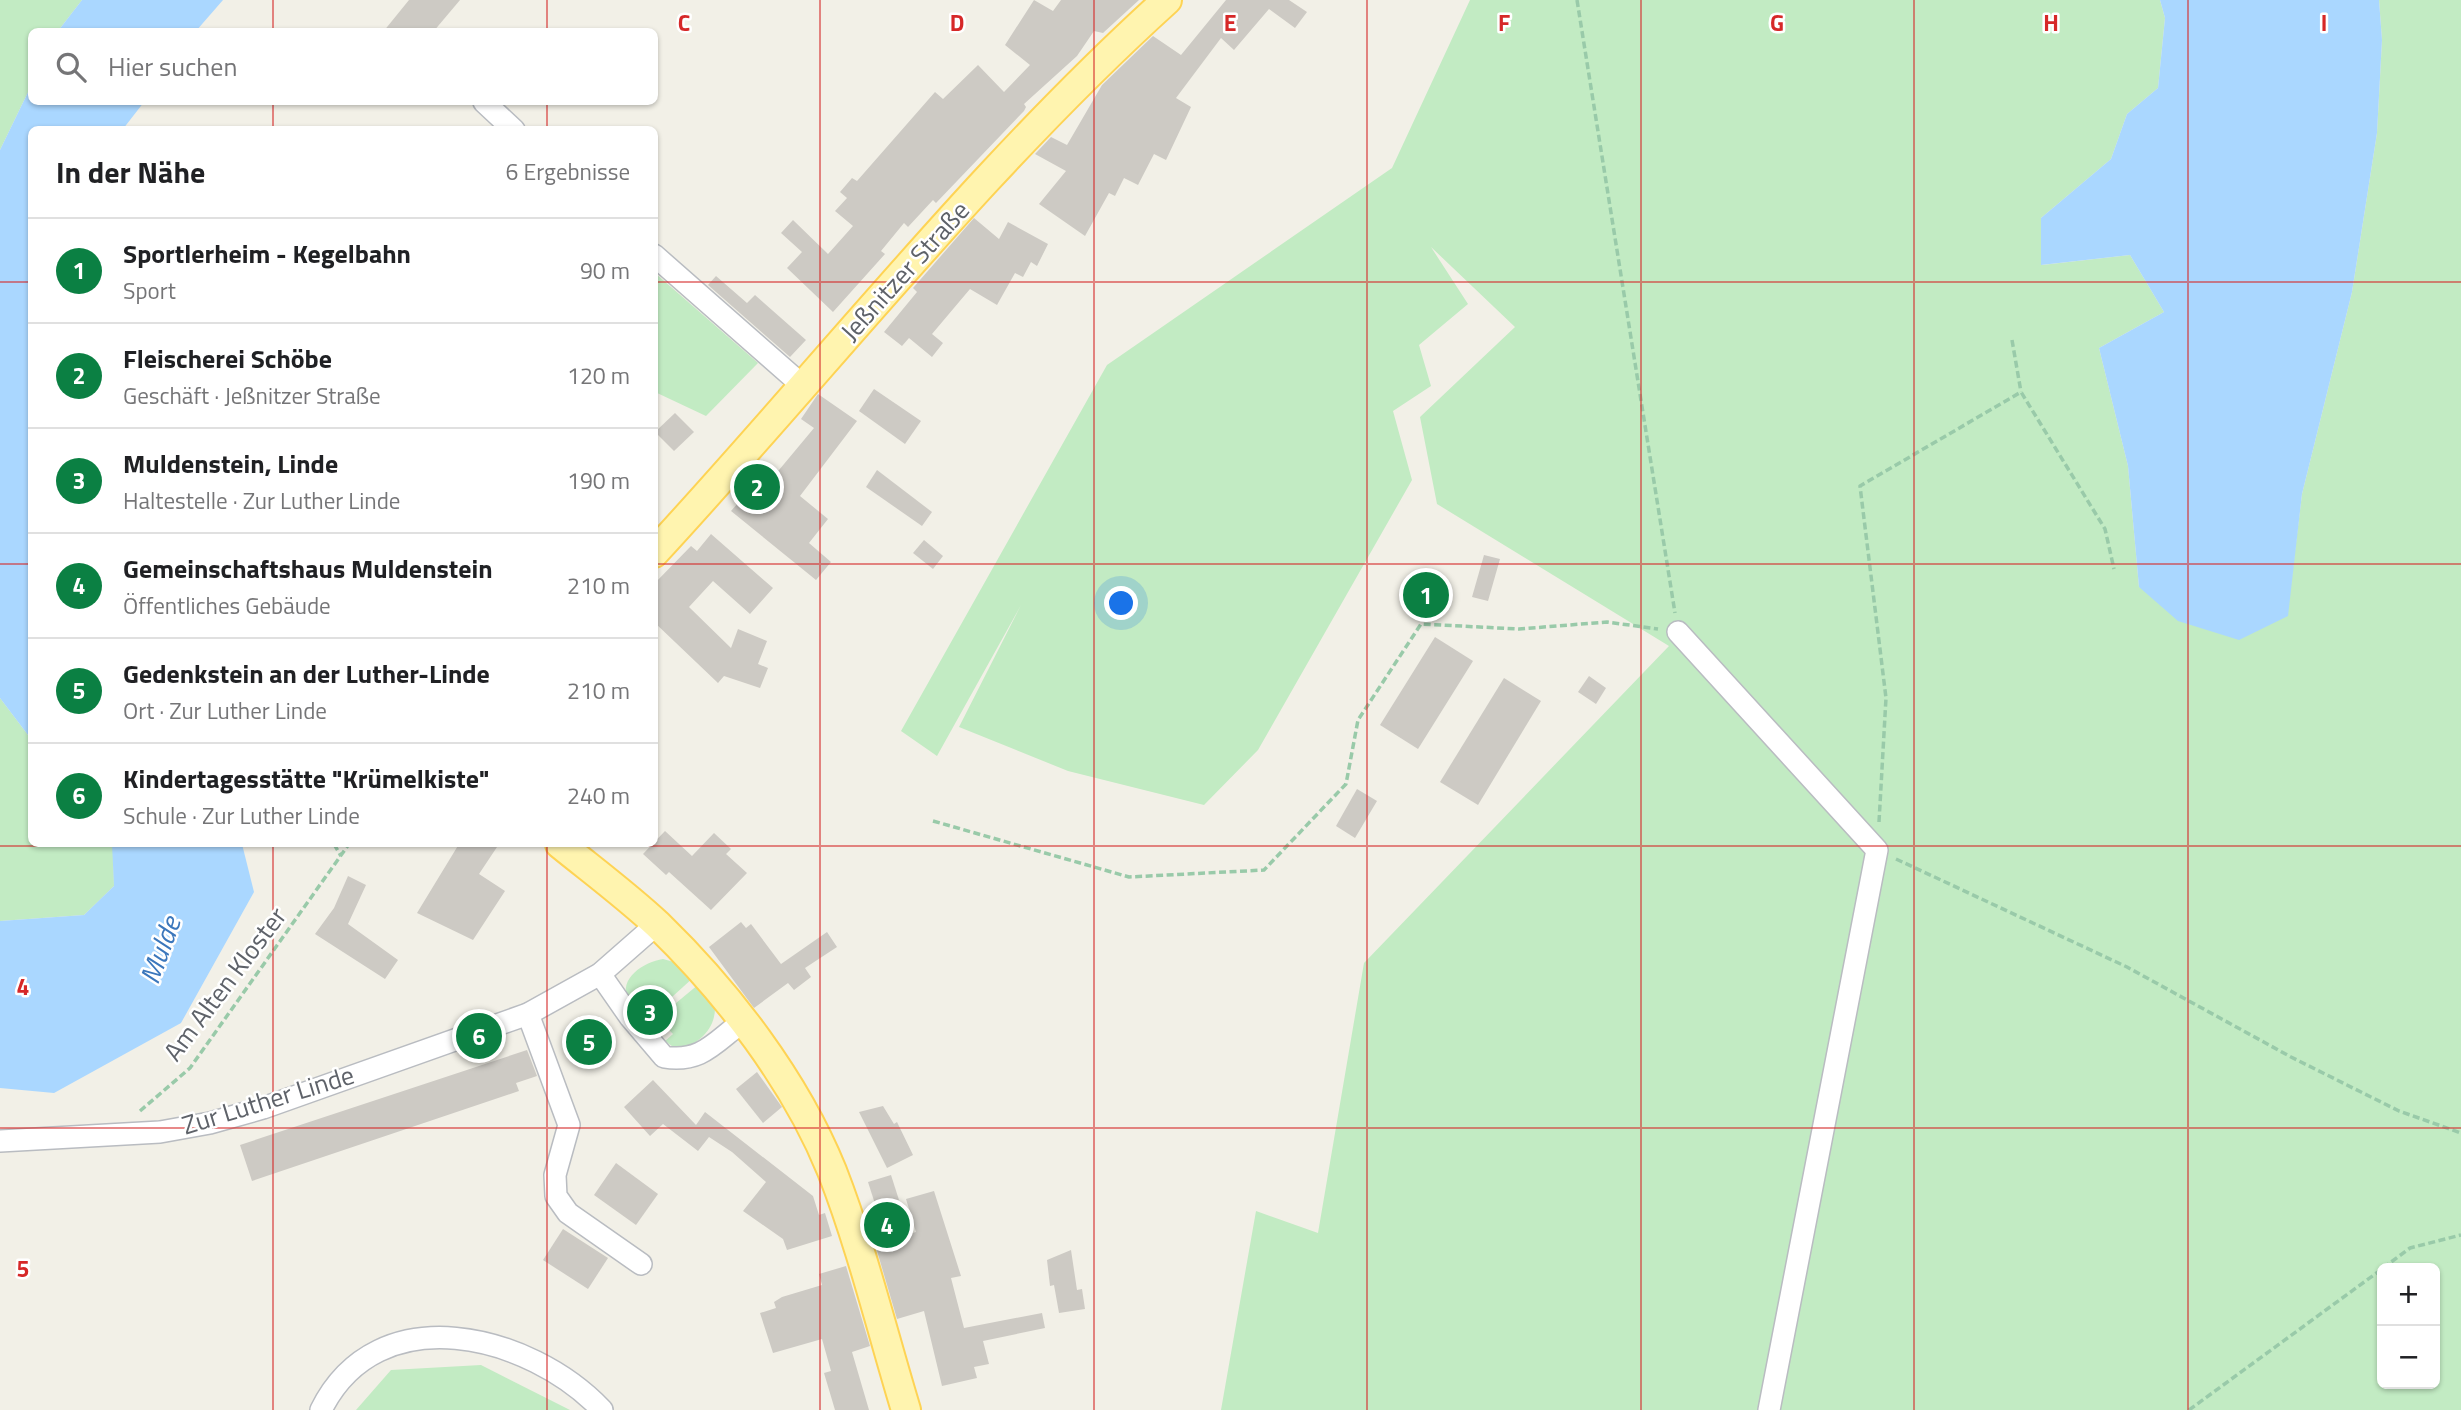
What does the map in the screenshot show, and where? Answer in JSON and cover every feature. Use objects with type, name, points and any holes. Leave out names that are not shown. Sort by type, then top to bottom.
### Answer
[{"type":"main road","name":"Jeßnitzer Straße","points":[[658,549],[931,239],[1045,116],[1167,0]]},
{"type":"main road","points":[[563,847],[657,924],[742,1022],[808,1121],[831,1171],[906,1410]]},
{"type":"street","points":[[487,105],[510,126]]},
{"type":"street","points":[[658,258],[803,386]]},
{"type":"street","points":[[1678,632],[1877,850],[1769,1410]]},
{"type":"street","name":"Zur Luther Linde","points":[[0,1141],[121,1137],[210,1123],[263,1108],[528,1014],[600,974],[657,924]]},
{"type":"street","points":[[600,974],[630,1017],[664,1057],[685,1060],[704,1052],[742,1022]]},
{"type":"street","points":[[528,1014],[569,1125],[555,1175],[556,1196],[568,1213],[641,1264]]},
{"type":"street","points":[[321,1410],[357,1364],[391,1345],[417,1338],[477,1339],[534,1360],[602,1410]]},
{"type":"path","points":[[933,821],[1129,877],[1264,870],[1346,784],[1359,720],[1421,624],[1519,629],[1607,622],[1678,632],[1577,0]]},
{"type":"path","points":[[2012,340],[2021,392],[2105,528],[2114,569]]},
{"type":"path","points":[[2021,392],[1860,486],[1886,698],[1877,850],[2127,967],[2291,1057],[2399,1111],[2461,1133]]},
{"type":"path","points":[[336,847],[341,856]]},
{"type":"path","name":"Am Alten Kloster","points":[[121,1137],[128,1119],[164,1093],[190,1068],[347,847]]},
{"type":"path","points":[[2389,1263],[2410,1248],[2461,1235]]},
{"type":"path","points":[[2189,1410],[2377,1272]]},
{"type":"green space","points":[[0,0],[82,0],[60,28],[28,28],[28,92],[0,150]]},
{"type":"green space","points":[[1470,0],[2160,0],[2165,18],[2158,88],[2127,114],[2111,159],[2041,218],[2042,265],[2130,255],[2164,312],[2099,348],[2128,466],[2139,587],[2287,616],[2302,494],[2352,292],[2377,133],[2382,40],[2379,0],[2461,0],[2461,1410],[1221,1410],[1256,1211],[1318,1233],[1364,963],[1669,646],[1437,504],[1420,417],[1515,327],[1431,247],[1468,304],[1419,345],[1431,386],[1393,411],[1412,480],[1258,750],[1204,805],[1068,771],[959,727],[1021,605],[937,756],[901,731],[1107,365],[1392,168]]},
{"type":"green space","points":[[658,276],[758,363],[706,416],[658,393]]},
{"type":"green space","points":[[0,698],[28,735],[28,847],[113,847],[114,886],[84,915],[0,921]]},
{"type":"green space","points":[[663,959],[681,964],[694,977],[651,1016],[634,996],[628,1000],[627,985],[641,967]]},
{"type":"green space","points":[[699,984],[715,1006],[715,1014],[704,1035],[692,1044],[676,1049],[665,1041],[673,1034],[658,1018]]},
{"type":"green space","points":[[481,1365],[570,1410],[356,1410],[391,1370]]},
{"type":"water","points":[[82,0],[223,0],[199,28],[60,28]]},
{"type":"water","points":[[2160,0],[2379,0],[2382,40],[2377,133],[2352,292],[2302,494],[2288,616],[2239,640],[2178,621],[2139,587],[2128,466],[2099,348],[2164,312],[2130,255],[2041,265],[2041,218],[2111,159],[2127,114],[2158,88],[2165,18]]},
{"type":"water","points":[[28,92],[28,105],[142,105],[125,126],[28,126],[28,735],[0,698],[0,150]]},
{"type":"water","name":"Mulde","points":[[112,847],[243,847],[254,892],[181,1023],[54,1093],[0,1088],[0,921],[84,915],[114,886]]},
{"type":"building","points":[[409,0],[460,0],[436,28],[386,28]]},
{"type":"building","points":[[1034,0],[1053,11],[1061,0],[1139,0],[1103,33],[1094,31],[1077,56],[1024,104],[1024,111],[936,203],[933,200],[908,227],[904,223],[881,251],[885,254],[833,312],[787,268],[802,252],[781,233],[793,220],[828,254],[853,226],[835,211],[847,198],[840,192],[852,178],[857,181],[935,92],[943,99],[978,65],[1004,92],[1030,65],[1005,45]]},
{"type":"building","points":[[1226,0],[1289,0],[1307,12],[1295,28],[1269,9],[1234,50],[1221,38],[1176,98],[1191,107],[1166,160],[1154,154],[1138,185],[1124,178],[1115,196],[1109,193],[1085,236],[1039,204],[1066,171],[1035,154],[1051,137],[1067,145],[1102,85],[1153,36],[1181,55]]},
{"type":"building","points":[[974,218],[999,239],[1008,222],[1048,244],[1037,266],[1031,262],[1023,277],[1015,273],[997,305],[970,289],[932,334],[943,343],[932,357],[909,338],[902,346],[884,332],[917,292],[913,288]]},
{"type":"building","points":[[716,276],[747,303],[755,295],[806,340],[790,357],[708,285]]},
{"type":"building","points":[[874,389],[921,421],[905,444],[859,411]]},
{"type":"building","points":[[818,394],[857,421],[800,496],[828,519],[809,543],[831,562],[816,580],[731,511],[747,493],[740,487],[758,464],[774,476],[814,428],[801,419]]},
{"type":"building","points":[[675,413],[694,432],[674,451],[658,435],[658,429]]},
{"type":"building","points":[[877,470],[932,512],[922,526],[866,487]]},
{"type":"building","points":[[711,534],[773,588],[750,614],[713,581],[689,607],[731,648],[738,629],[767,641],[758,664],[768,668],[760,688],[724,676],[718,683],[658,626],[658,580],[691,546],[697,551]]},
{"type":"building","points":[[924,540],[943,556],[933,569],[913,553]]},
{"type":"building","points":[[1484,555],[1500,559],[1488,601],[1472,597]]},
{"type":"building","points":[[1435,637],[1473,661],[1418,749],[1380,725]]},
{"type":"building","points":[[1589,676],[1606,688],[1596,704],[1578,692]]},
{"type":"building","points":[[1504,678],[1541,701],[1478,805],[1440,782]]},
{"type":"building","points":[[1357,789],[1377,801],[1355,838],[1336,826]]},
{"type":"building","points":[[665,831],[692,856],[714,833],[731,849],[726,854],[747,873],[711,910],[669,872],[666,875],[643,854],[650,847],[658,847],[658,838]]},
{"type":"building","points":[[457,847],[497,847],[479,874],[505,891],[473,940],[417,913]]},
{"type":"building","points":[[348,876],[366,885],[348,924],[398,960],[385,979],[315,934],[334,908]]},
{"type":"building","points":[[741,922],[746,928],[751,924],[781,964],[827,932],[837,947],[805,968],[811,977],[794,990],[788,983],[754,1008],[709,947]]},
{"type":"building","points":[[527,1050],[537,1076],[516,1083],[519,1091],[252,1181],[240,1145]]},
{"type":"building","points":[[757,1072],[782,1107],[763,1123],[736,1089]]},
{"type":"building","points":[[653,1080],[696,1125],[705,1112],[813,1196],[819,1215],[825,1213],[832,1236],[787,1250],[783,1239],[743,1211],[766,1182],[732,1152],[709,1137],[698,1151],[663,1124],[650,1136],[624,1107]]},
{"type":"building","points":[[883,1106],[894,1124],[897,1122],[913,1155],[887,1168],[859,1112]]},
{"type":"building","points":[[616,1163],[658,1194],[636,1225],[594,1195]]},
{"type":"building","points":[[891,1175],[899,1200],[876,1207],[868,1182]]},
{"type":"building","points":[[934,1191],[961,1276],[951,1278],[964,1328],[1042,1313],[1045,1328],[983,1341],[989,1364],[974,1367],[977,1378],[942,1386],[924,1311],[897,1319],[875,1244],[916,1232],[906,1199]]},
{"type":"building","points":[[563,1229],[608,1258],[588,1289],[543,1260]]},
{"type":"building","points":[[1071,1250],[1077,1290],[1082,1289],[1085,1309],[1059,1313],[1054,1285],[1050,1286],[1047,1260]]},
{"type":"building","points":[[846,1266],[870,1346],[852,1352],[869,1410],[835,1410],[824,1373],[831,1371],[822,1339],[773,1353],[760,1313],[776,1308],[774,1302],[782,1297],[822,1285],[819,1274]]},
{"type":"place","name":"Fleischerei Schöbe","points":[[757,487]]},
{"type":"place","name":"Sportlerheim - Kegelbahn","points":[[1426,595]]},
{"type":"place","name":"Muldenstein, Linde","points":[[650,1012]]},
{"type":"place","name":"Kindertagesstätte \"Krümelkiste\"","points":[[479,1036]]},
{"type":"place","name":"Gedenkstein an der Luther-Linde","points":[[589,1042]]},
{"type":"place","name":"Gemeinschaftshaus Muldenstein","points":[[887,1225]]}]
